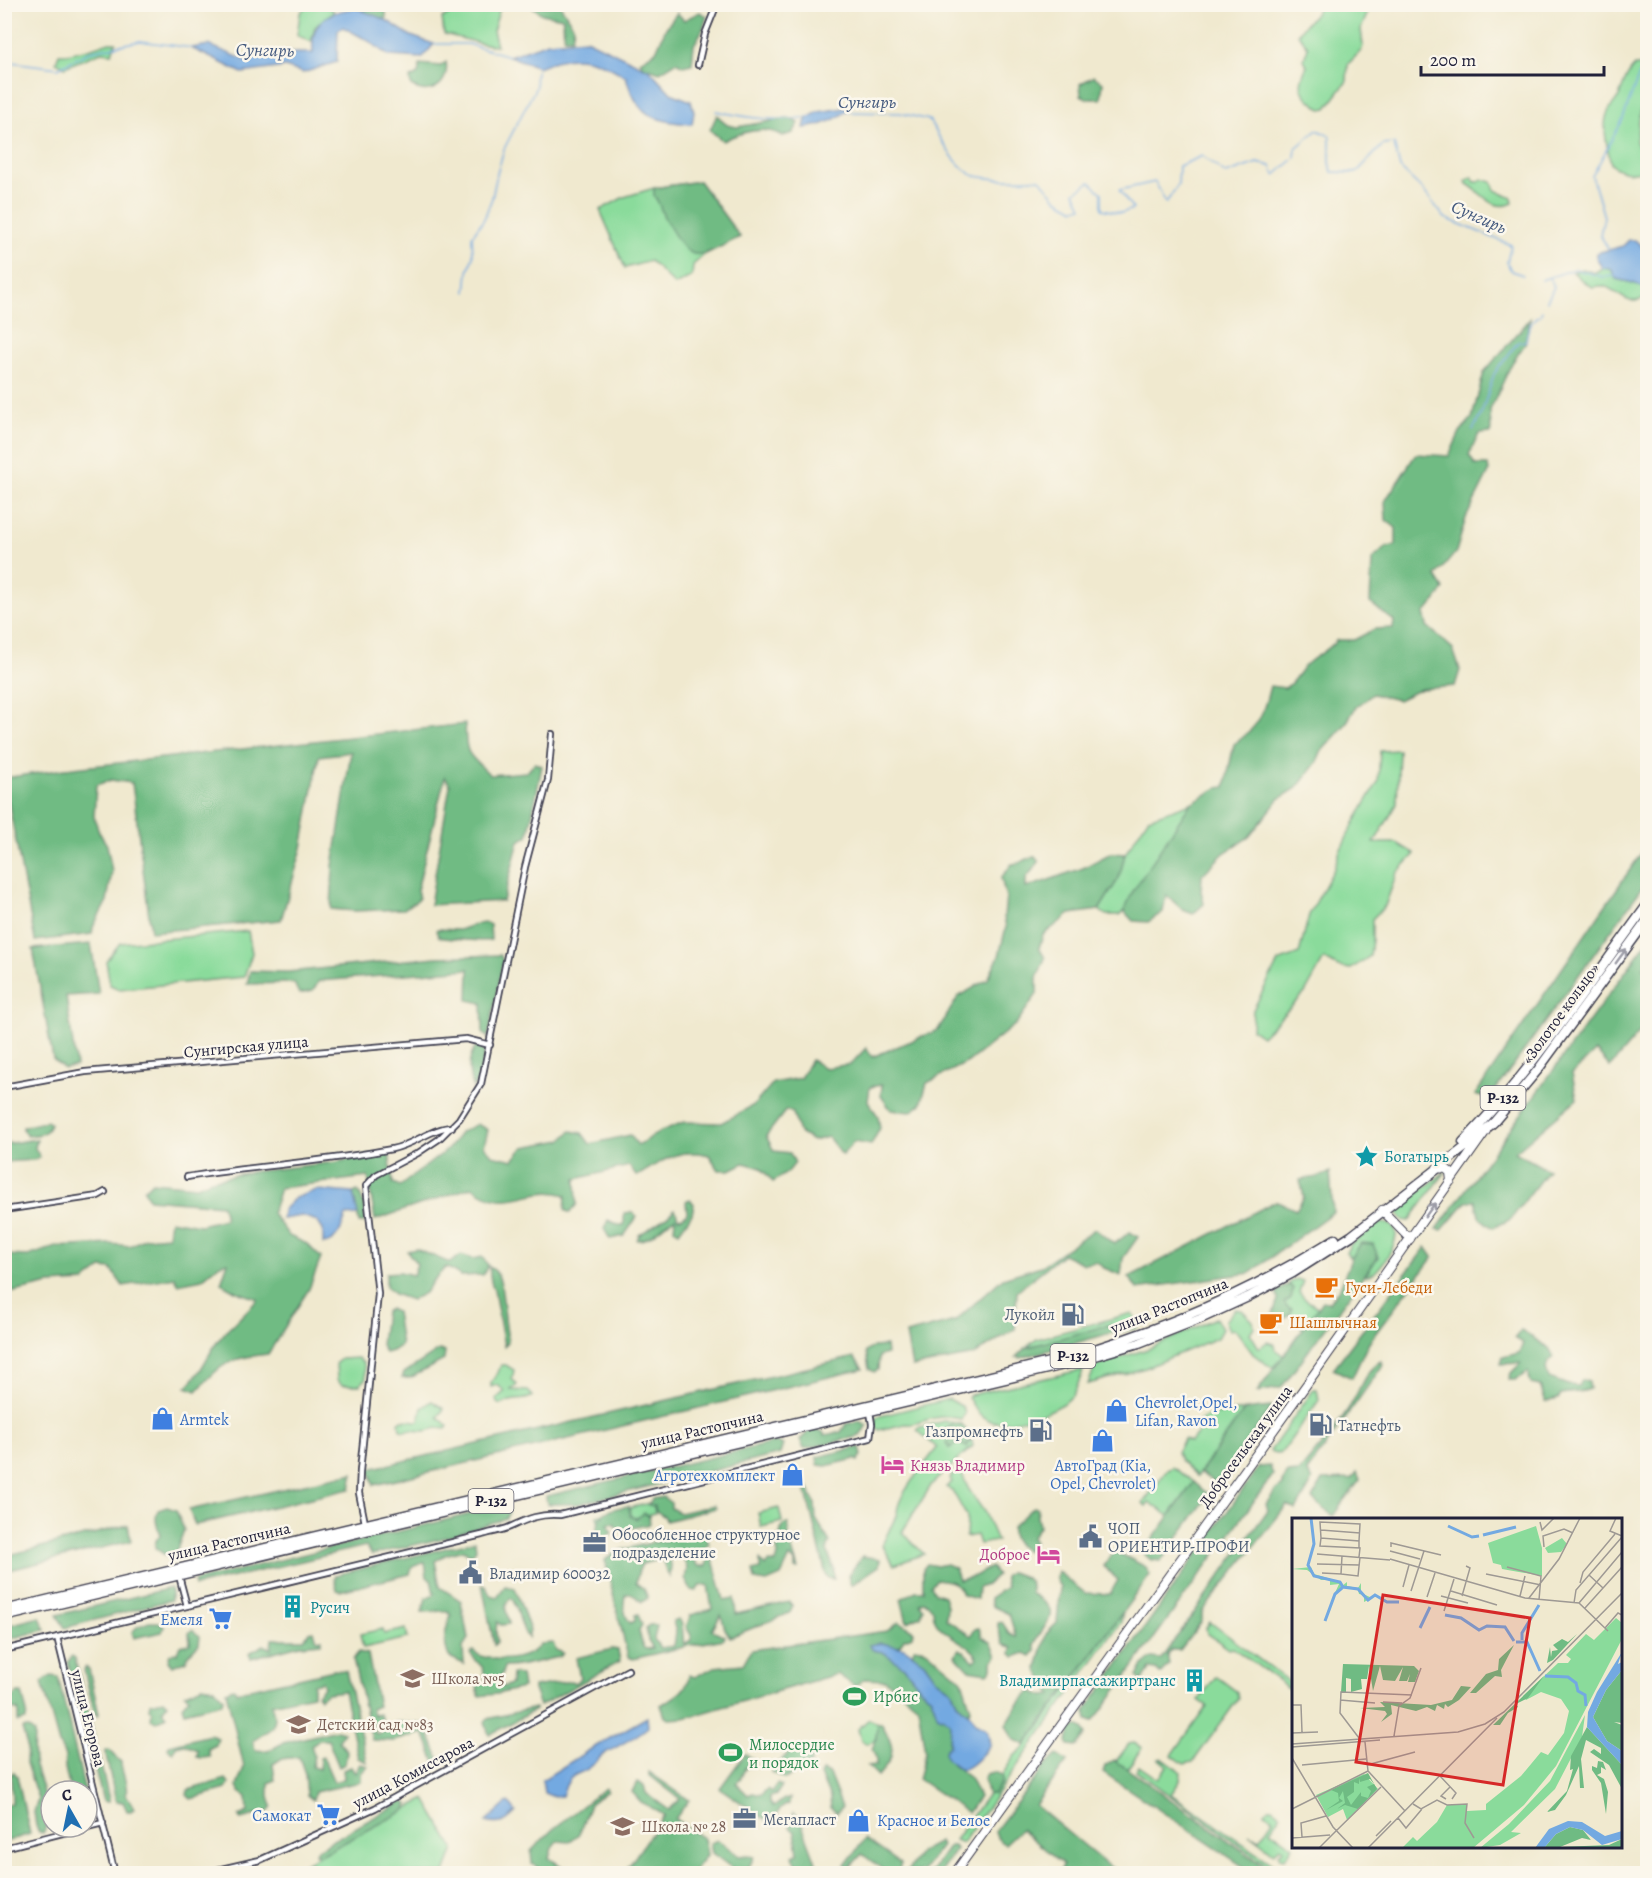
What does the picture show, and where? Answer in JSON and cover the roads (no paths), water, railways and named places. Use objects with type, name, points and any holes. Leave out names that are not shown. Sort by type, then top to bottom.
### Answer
[{"type":"highway","name":"«Золотое кольцо»","points":[[1562,1022],[1647,904]]},
{"type":"highway","name":"«Золотое кольцо»","points":[[1494,1122],[1536,1071],[1647,919]]},
{"type":"highway","name":"улица Растопчина","points":[[1437,1168],[1506,1094],[1562,1022]]},
{"type":"highway","name":"улица Растопчина","points":[[4,1617],[870,1412],[1108,1353],[1168,1332],[1248,1297],[1293,1273],[1351,1236],[1494,1122]]},
{"type":"highway","name":"улица Растопчина","points":[[4,1610],[983,1378],[1106,1346],[1161,1328],[1260,1283],[1382,1210]]},
{"type":"main road","name":"Добросельская улица","points":[[954,1874],[1494,1122]]},
{"type":"main road","points":[[1437,1168],[1446,1169],[1449,1172],[1451,1182]]},
{"type":"main road","points":[[1382,1210],[1410,1239]]},
{"type":"street","points":[[698,65],[705,34],[717,4]]},
{"type":"street","points":[[365,1523],[359,1493],[360,1471],[378,1294],[366,1186],[376,1175],[440,1139],[459,1119],[482,1084],[525,867],[548,780],[552,734]]},
{"type":"street","name":"Сунгирская улица","points":[[4,1087],[86,1072],[466,1039],[490,1045]]},
{"type":"street","points":[[187,1177],[395,1149],[417,1141],[443,1127],[452,1126]]},
{"type":"street","points":[[4,1210],[98,1196],[105,1192]]},
{"type":"street","points":[[4,1650],[508,1528],[522,1520],[547,1514],[561,1515],[870,1438],[872,1424],[870,1412]]},
{"type":"street","points":[[179,1576],[187,1606]]},
{"type":"street","name":"улица Егорова","points":[[57,1637],[115,1874]]},
{"type":"street","name":"улица Комиссарова","points":[[200,1874],[260,1860],[375,1808],[628,1670]]},
{"type":"street","points":[[99,1824],[103,1823]]},
{"type":"street","points":[[4,1848],[40,1839]]},
{"type":"water","points":[[356,8],[386,20],[411,36],[434,44],[422,58],[389,56],[367,40],[343,27],[338,30],[337,62],[303,73],[285,67],[242,73],[191,48],[209,45],[245,60],[268,53],[313,53],[314,33],[322,20],[336,12]]},
{"type":"water","points":[[586,39],[650,70],[671,93],[691,101],[694,112],[692,124],[657,119],[649,114],[636,101],[626,77],[604,64],[573,58],[538,67],[509,56],[548,42]]},
{"type":"water","points":[[849,109],[834,120],[804,128],[806,119],[818,112]]},
{"type":"water","points":[[1629,240],[1635,240],[1647,251],[1647,289],[1616,279],[1611,269],[1602,268],[1596,257],[1596,253],[1623,246]]},
{"type":"water","points":[[316,1190],[353,1193],[358,1215],[346,1216],[335,1238],[323,1244],[323,1230],[317,1221],[302,1216],[282,1219],[283,1210],[295,1198]]},
{"type":"water","points":[[881,1643],[904,1648],[924,1662],[936,1679],[951,1690],[958,1704],[970,1714],[975,1723],[985,1728],[990,1744],[969,1766],[961,1770],[946,1757],[944,1751],[949,1746],[950,1723],[938,1716],[931,1697],[921,1689],[904,1667],[883,1652],[873,1650],[869,1645]]},
{"type":"water","points":[[647,1717],[648,1727],[602,1755],[595,1763],[572,1777],[562,1796],[554,1797],[544,1793],[542,1780]]},
{"type":"water","points":[[508,1802],[516,1812],[513,1815],[499,1823],[486,1822]]},
{"type":"waterway","name":"Сунгирь","points":[[4,61],[58,68],[91,51],[140,41],[193,48]]},
{"type":"waterway","name":"Сунгирь","points":[[434,44],[468,44],[509,56]]},
{"type":"waterway","points":[[1608,248],[1600,235],[1604,217],[1592,176],[1622,121],[1642,67],[1648,59]]},
{"type":"waterway","points":[[466,292],[468,272],[473,256],[472,236],[484,219],[492,198],[504,149],[536,87],[535,76],[538,67]]},
{"type":"waterway","name":"Сунгирь","points":[[716,111],[762,118],[810,117]]},
{"type":"waterway","name":"Сунгирь","points":[[847,112],[900,113],[929,120],[951,155],[963,168],[975,176],[1040,179],[1057,199],[1075,209],[1082,207],[1075,192],[1090,182],[1102,193],[1102,209],[1121,213],[1133,209],[1119,190],[1155,182],[1166,203],[1178,185],[1179,166],[1202,156],[1226,174],[1257,163],[1271,166],[1275,175],[1295,158],[1296,148],[1317,130],[1330,136],[1332,172],[1356,173],[1383,145],[1394,144],[1400,168],[1422,189],[1445,218],[1511,245],[1507,262],[1511,271],[1523,275]]},
{"type":"waterway","name":"Сунгирь","points":[[1541,280],[1575,269],[1603,277],[1615,276]]},
{"type":"waterway","points":[[1547,301],[1554,287],[1550,278]]},
{"type":"waterway","points":[[1473,430],[1482,412],[1494,374],[1518,342],[1526,341],[1530,325],[1542,311]]},
{"type":"place","name":"Богатырь","points":[[1366,1156]]},
{"type":"place","name":"Гуси-Лебеди","points":[[1327,1287]]},
{"type":"place","name":"Лукойл","points":[[1073,1314]]},
{"type":"place","name":"Шашлычная","points":[[1271,1322]]},
{"type":"place","name":"Chevrolet,Opel, Lifan, Ravon","points":[[1117,1411]]},
{"type":"place","name":"Armtek","points":[[162,1419]]},
{"type":"place","name":"Татнефть","points":[[1320,1425]]},
{"type":"place","name":"Газпромнефть","points":[[1041,1431]]},
{"type":"place","name":"АвтоГрад (Kia, Opel, Chevrolet)","points":[[1103,1440]]},
{"type":"place","name":"Князь Владимир","points":[[892,1465]]},
{"type":"place","name":"Агротехкомплект","points":[[793,1475]]},
{"type":"place","name":"ЧОП ОРИЕНТИР-ПРОФИ","points":[[1090,1537]]},
{"type":"place","name":"Обособленное структурное подразделение","points":[[594,1543]]},
{"type":"place","name":"Доброе","points":[[1048,1554]]},
{"type":"place","name":"Владимир 600032","points":[[471,1573]]},
{"type":"place","name":"Русич","points":[[292,1607]]},
{"type":"place","name":"Емеля","points":[[221,1619]]},
{"type":"place","name":"Школа №5","points":[[413,1678]]},
{"type":"place","name":"Владимирпассажиртранс","points":[[1194,1680]]},
{"type":"place","name":"Ирбис","points":[[855,1696]]},
{"type":"place","name":"Детский сад №83","points":[[299,1724]]},
{"type":"place","name":"Милосердие и порядок","points":[[731,1753]]},
{"type":"place","name":"Самокат","points":[[329,1815]]},
{"type":"place","name":"Мегапласт","points":[[745,1819]]},
{"type":"place","name":"Красное и Белое","points":[[859,1820]]},
{"type":"place","name":"Школа № 28","points":[[623,1826]]}]
